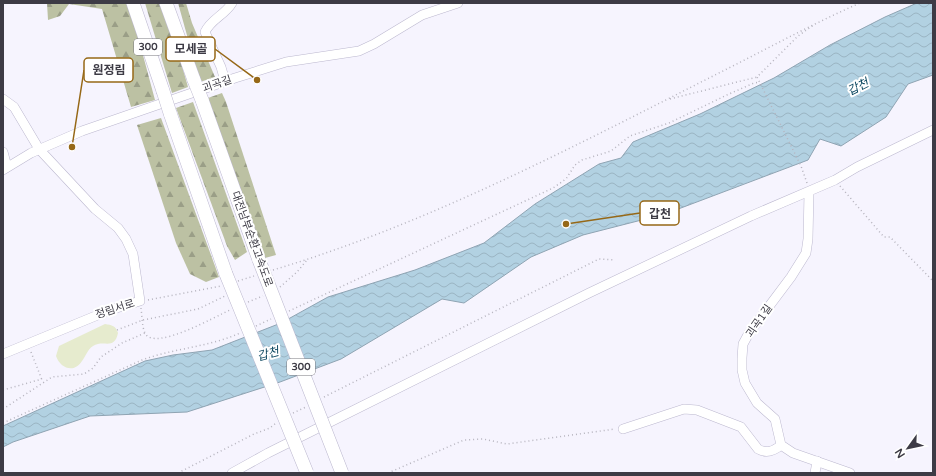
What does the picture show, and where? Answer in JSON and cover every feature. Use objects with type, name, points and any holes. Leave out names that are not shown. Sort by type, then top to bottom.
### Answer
[{"type":"highway","name":"300","points":[[133,3],[225,280],[307,473]]},
{"type":"highway","name":"대전남부순환고속도로","points":[[166,3],[259,260],[342,473]]},
{"type":"street","points":[[225,81],[221,67],[205,32],[211,23],[226,12],[232,3]]},
{"type":"street","name":"괴곡길","points":[[5,169],[39,149],[82,131],[225,81],[286,62],[359,51],[374,44],[422,15],[458,3]]},
{"type":"street","name":"정림서로","points":[[3,99],[14,107],[39,149],[95,210],[118,228],[126,239],[134,254],[140,301],[110,310],[3,354]]},
{"type":"street","points":[[232,473],[268,453],[589,294],[751,216],[835,180],[857,167],[933,130]]},
{"type":"street","points":[[3,152],[5,169]]},
{"type":"street","name":"괴곡1길","points":[[781,445],[775,419],[757,403],[745,383],[742,370],[743,344],[749,333],[791,277],[806,253],[808,238],[809,192]]},
{"type":"street","points":[[623,428],[637,425],[684,409],[697,410],[741,427],[758,449],[762,451],[774,450],[781,445],[793,453],[850,473]]},
{"type":"street","points":[[815,473],[817,461]]},
{"type":"path","points":[[267,272],[307,260],[468,197],[860,3]]},
{"type":"path","points":[[666,99],[757,77],[798,36],[819,22]]},
{"type":"path","points":[[757,77],[805,177]]},
{"type":"path","points":[[566,179],[575,165],[582,160],[611,151],[630,136],[664,125],[729,94],[754,83],[760,82]]},
{"type":"path","points":[[835,180],[884,237],[890,237],[933,281]]},
{"type":"path","points":[[320,400],[599,259],[615,260]]},
{"type":"path","points":[[279,287],[298,272],[307,260]]},
{"type":"path","points":[[238,281],[260,274]]},
{"type":"path","points":[[225,280],[209,289],[140,301],[145,333],[150,338],[158,340],[177,334],[232,308]]},
{"type":"path","points":[[117,330],[143,320],[198,309],[228,295]]},
{"type":"path","points":[[246,303],[266,295]]},
{"type":"path","points":[[3,390],[60,375],[84,374],[93,368],[101,357],[122,343],[145,333]]},
{"type":"path","points":[[28,344],[42,380]]},
{"type":"path","points":[[3,409],[42,380]]},
{"type":"path","points":[[292,414],[306,406]]},
{"type":"path","points":[[178,473],[254,434],[270,428],[279,420]]},
{"type":"path","points":[[388,473],[464,440],[483,438],[507,444],[623,428]]},
{"type":"green space","points":[[47,3],[129,3],[155,100],[131,107],[102,9],[69,4],[60,16],[48,20]]},
{"type":"green space","points":[[145,3],[164,3],[188,87],[172,93]]},
{"type":"green space","points":[[178,3],[186,3],[192,23],[215,77],[200,82]]},
{"type":"green space","points":[[222,93],[276,255],[265,258],[208,98]]},
{"type":"green space","points":[[193,102],[247,252],[235,260],[227,246],[176,108]]},
{"type":"green space","points":[[161,118],[219,277],[206,282],[190,274],[176,243],[137,125]]},
{"type":"green space","points":[[105,324],[113,326],[118,333],[114,342],[108,344],[97,344],[93,346],[89,349],[79,365],[75,367],[68,368],[61,364],[56,356],[59,346]]},
{"type":"water","name":"갑천","points":[[917,3],[933,3],[933,75],[908,84],[886,117],[841,146],[820,139],[808,160],[665,214],[583,235],[531,257],[464,303],[442,299],[341,359],[280,382],[187,412],[90,416],[13,442],[3,447],[3,426],[145,361],[173,355],[212,350],[281,323],[328,297],[415,270],[484,243],[535,204],[599,164],[621,158],[633,142],[700,114],[774,78],[830,45],[885,17]]},
{"type":"place","name":"모세골","points":[[257,80]]},
{"type":"place","name":"원정림","points":[[72,147]]},
{"type":"place","name":"갑천","points":[[566,224]]}]
